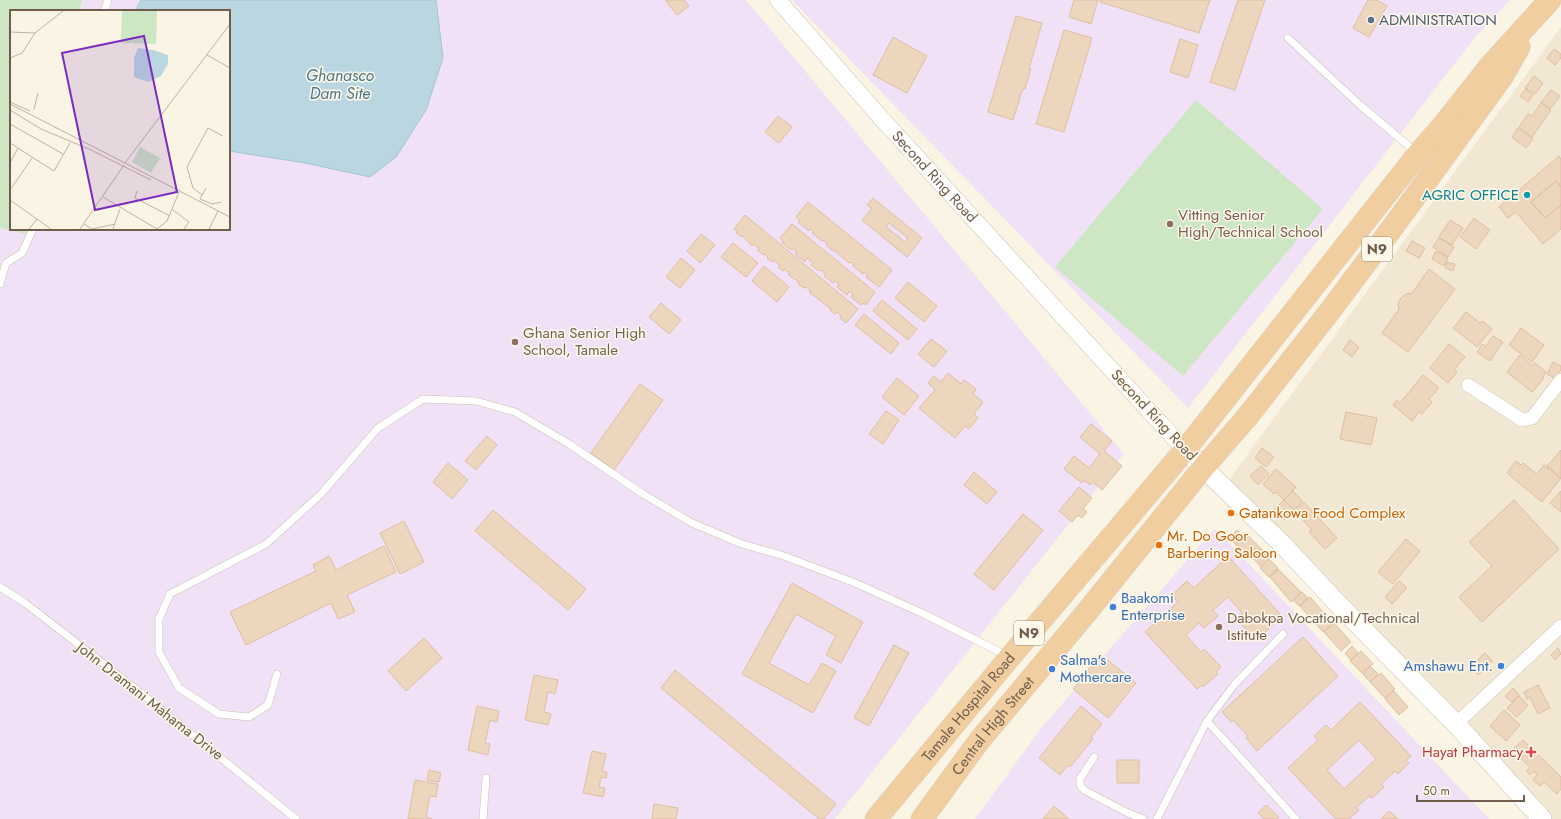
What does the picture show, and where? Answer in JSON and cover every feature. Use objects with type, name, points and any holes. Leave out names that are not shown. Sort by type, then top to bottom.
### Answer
[{"type":"highway","name":"N9","points":[[1185,450],[1418,154],[1490,66],[1550,0]]},
{"type":"highway","name":"N9","points":[[1203,468],[1253,410],[1398,220],[1502,78],[1535,18]]},
{"type":"highway","name":"Tamale Hospital Road","points":[[876,819],[1010,657],[1185,450]]},
{"type":"highway","name":"Central High Street","points":[[922,819],[979,741],[1086,613],[1203,468]]},
{"type":"main road","name":"Second Ring Road","points":[[1185,450],[1282,544],[1338,604],[1456,724],[1542,819]]},
{"type":"street","name":"Second Ring Road","points":[[778,0],[881,118],[1185,450]]},
{"type":"street","points":[[1468,385],[1522,420],[1532,418],[1561,380]]},
{"type":"street","points":[[1456,724],[1561,626]]},
{"type":"lane","points":[[104,10],[108,0]]},
{"type":"lane","points":[[1288,38],[1361,106],[1418,154]]},
{"type":"lane","points":[[0,284],[3,262],[22,252],[33,230]]},
{"type":"lane","points":[[277,674],[268,704],[249,717],[219,714],[179,688],[160,652],[159,619],[170,594],[266,544],[321,494],[378,428],[423,399],[476,401],[515,412],[569,444],[643,494],[692,523],[742,544],[784,556],[855,583],[924,614],[1010,657]]},
{"type":"lane","name":"John Dramani Mahama Drive","points":[[0,587],[25,603],[136,689],[296,819]]},
{"type":"lane","points":[[1157,819],[1207,721],[1234,686],[1283,634]]},
{"type":"lane","points":[[1207,721],[1296,819]]},
{"type":"lane","points":[[1094,757],[1080,779],[1080,785],[1084,790],[1126,812],[1143,819]]},
{"type":"lane","points":[[483,819],[486,778]]},
{"type":"shaded area","name":"Ghana Senior High School, Tamale","points":[[0,0],[746,0],[1124,454],[835,819],[0,819]]},
{"type":"shaded area","name":"Vitting Senior High/Technical School","points":[[792,0],[1510,0],[1473,40],[1188,408]]},
{"type":"shaded area","points":[[1561,27],[1561,819],[1541,819],[1228,481]]},
{"type":"shaded area","name":"Dabokpa Vocational/Technical Istitute","points":[[1215,528],[1489,819],[975,819],[1042,727]]},
{"type":"green space","points":[[0,0],[82,0],[79,10],[10,10],[10,230],[27,230],[26,234],[0,228]]},
{"type":"green space","points":[[1196,100],[1323,209],[1183,376],[1055,267]]},
{"type":"water","name":"Ghanasco Dam Site","points":[[141,0],[436,0],[443,58],[426,110],[396,157],[370,177],[305,163],[230,151],[230,10],[136,10]]},
{"type":"building","points":[[665,0],[684,0],[689,6],[677,15]]},
{"type":"building","points":[[1074,0],[1098,0],[1091,24],[1069,17]]},
{"type":"building","points":[[1100,0],[1210,0],[1199,33],[1100,2]]},
{"type":"building","points":[[1238,0],[1265,0],[1235,90],[1210,82]]},
{"type":"building","points":[[1368,0],[1377,0],[1387,6],[1369,37],[1353,28]]},
{"type":"building","points":[[1016,16],[1042,23],[1029,69],[1031,69],[1025,89],[1023,88],[1013,120],[988,112]]},
{"type":"building","points":[[1064,30],[1092,38],[1064,132],[1036,124]]},
{"type":"building","points":[[893,37],[927,56],[907,93],[873,75]]},
{"type":"building","points":[[1180,39],[1198,45],[1188,78],[1170,72]]},
{"type":"building","points":[[1554,49],[1561,54],[1561,58],[1555,65],[1547,58]]},
{"type":"building","points":[[1534,76],[1543,83],[1535,94],[1525,88]]},
{"type":"building","points":[[1526,89],[1533,95],[1528,102],[1520,96]]},
{"type":"building","points":[[1551,90],[1560,96],[1550,109],[1541,102]]},
{"type":"building","points":[[1541,103],[1551,110],[1532,137],[1519,127],[1528,114],[1532,116]]},
{"type":"building","points":[[778,116],[792,127],[779,143],[765,132]]},
{"type":"building","points":[[1518,128],[1533,139],[1526,148],[1512,137]]},
{"type":"building","name":"AGRIC OFFICE","points":[[1559,156],[1561,159],[1561,187],[1556,181],[1531,202],[1545,218],[1561,205],[1561,229],[1543,244],[1516,212],[1508,218],[1499,207]]},
{"type":"building","points":[[1556,181],[1561,187],[1561,205],[1545,218],[1531,202]]},
{"type":"building","points":[[873,198],[922,238],[907,257],[862,220],[872,208],[867,205]],"holes":[[[889,223],[908,238],[905,242],[886,227]]]},
{"type":"building","points":[[808,202],[892,270],[879,287],[866,277],[868,275],[864,272],[863,274],[853,266],[854,265],[850,262],[849,263],[837,253],[838,252],[836,250],[835,252],[826,245],[827,243],[812,233],[814,232],[811,229],[809,231],[798,222],[800,220],[796,217]]},
{"type":"building","points":[[745,215],[858,309],[846,323],[840,318],[841,316],[837,312],[835,314],[830,310],[831,309],[809,292],[811,291],[798,284],[799,282],[788,275],[790,274],[784,269],[783,271],[778,267],[780,265],[773,260],[772,262],[765,254],[764,255],[757,250],[759,248],[754,244],[752,246],[743,236],[742,237],[736,233],[737,231],[734,229]]},
{"type":"building","points":[[1474,218],[1490,230],[1476,249],[1460,237]]},
{"type":"building","points":[[1450,220],[1463,228],[1452,245],[1439,237]]},
{"type":"building","points":[[792,224],[875,292],[866,305],[863,303],[861,305],[851,297],[853,294],[849,291],[847,295],[837,287],[839,284],[835,281],[833,283],[824,276],[826,274],[811,265],[813,263],[807,258],[805,262],[795,254],[797,252],[793,249],[791,250],[782,243],[783,241],[780,238]]},
{"type":"building","points":[[701,234],[715,245],[700,263],[687,251]]},
{"type":"building","points":[[1439,238],[1454,247],[1448,257],[1433,247]]},
{"type":"building","points":[[1412,241],[1425,248],[1419,258],[1406,251]]},
{"type":"building","points":[[733,243],[758,263],[746,277],[721,257]]},
{"type":"building","points":[[1436,251],[1448,258],[1444,266],[1432,259]]},
{"type":"building","points":[[681,258],[695,270],[680,288],[666,277]]},
{"type":"building","points":[[1447,262],[1455,264],[1453,271],[1445,268]]},
{"type":"building","points":[[764,266],[789,287],[777,302],[752,281]]},
{"type":"building","points":[[1429,269],[1455,289],[1408,352],[1382,333],[1399,309],[1398,304],[1401,298],[1406,294],[1412,293]]},
{"type":"building","points":[[908,282],[937,306],[924,322],[895,298]]},
{"type":"building","points":[[882,300],[917,329],[908,340],[873,311]]},
{"type":"building","points":[[661,303],[681,320],[669,334],[649,317]]},
{"type":"building","points":[[1466,312],[1480,323],[1482,321],[1492,329],[1477,347],[1453,328]]},
{"type":"building","points":[[864,314],[899,343],[891,354],[855,325]]},
{"type":"building","points":[[1521,328],[1544,345],[1532,362],[1509,345]]},
{"type":"building","points":[[1493,336],[1503,342],[1490,361],[1477,352],[1482,344],[1486,346]]},
{"type":"building","points":[[931,339],[947,351],[934,367],[918,354]]},
{"type":"building","points":[[1350,340],[1359,347],[1352,357],[1343,350]]},
{"type":"building","points":[[1449,344],[1465,357],[1454,370],[1457,372],[1448,383],[1430,368]]},
{"type":"building","points":[[1520,355],[1533,366],[1535,363],[1546,372],[1543,377],[1544,378],[1532,392],[1507,372]]},
{"type":"building","points":[[1553,362],[1561,366],[1556,379],[1547,374]]},
{"type":"building","points":[[948,373],[961,384],[964,380],[976,389],[973,394],[983,402],[974,414],[978,418],[969,429],[965,426],[955,438],[919,408],[935,390],[928,383],[934,376],[941,382]]},
{"type":"building","points":[[1423,375],[1439,388],[1429,399],[1432,402],[1422,414],[1419,412],[1412,421],[1393,405],[1397,400],[1400,403]]},
{"type":"building","points":[[897,378],[919,396],[904,415],[882,397]]},
{"type":"building","points":[[640,384],[663,400],[614,470],[591,453]]},
{"type":"building","points":[[886,411],[899,420],[883,444],[869,434]]},
{"type":"building","points":[[1346,412],[1377,418],[1371,445],[1340,439]]},
{"type":"building","points":[[1091,424],[1112,441],[1104,451],[1122,466],[1102,490],[1093,482],[1090,485],[1084,480],[1082,483],[1064,469],[1074,456],[1089,468],[1100,454],[1080,437]]},
{"type":"building","points":[[487,436],[497,445],[476,470],[465,461]]},
{"type":"building","points":[[1262,448],[1274,457],[1266,467],[1255,458]]},
{"type":"building","points":[[1561,450],[1561,478],[1547,466]]},
{"type":"building","points":[[1516,461],[1521,465],[1523,463],[1537,474],[1544,465],[1561,478],[1542,502],[1507,473]]},
{"type":"building","points":[[448,463],[468,480],[452,499],[433,482]]},
{"type":"building","points":[[1261,466],[1269,474],[1258,485],[1250,476]]},
{"type":"building","points":[[1276,469],[1296,487],[1284,500],[1276,492],[1274,494],[1263,484]]},
{"type":"building","points":[[974,472],[997,492],[987,504],[964,485]]},
{"type":"building","points":[[1079,487],[1092,498],[1083,509],[1087,512],[1082,518],[1078,515],[1072,522],[1059,511]]},
{"type":"building","points":[[1293,491],[1302,501],[1294,510],[1284,500]]},
{"type":"building","points":[[1561,491],[1561,512],[1550,503]]},
{"type":"building","points":[[1284,500],[1294,510],[1284,520],[1274,510]]},
{"type":"building","points":[[1514,500],[1559,549],[1482,622],[1459,597],[1492,566],[1469,542]]},
{"type":"building","points":[[1304,502],[1337,538],[1325,549],[1309,532],[1312,530],[1294,510]]},
{"type":"building","points":[[493,510],[586,589],[568,610],[475,531]]},
{"type":"building","points":[[1023,514],[1043,530],[994,590],[974,574]]},
{"type":"building","points":[[404,521],[424,562],[400,574],[380,533]]},
{"type":"building","points":[[1237,530],[1244,537],[1236,545],[1230,538]]},
{"type":"building","points":[[1247,534],[1261,549],[1251,559],[1236,544]]},
{"type":"building","points":[[1406,539],[1420,551],[1393,584],[1378,572]]},
{"type":"building","points":[[384,546],[396,572],[347,595],[355,612],[338,619],[331,603],[246,645],[230,612],[316,571],[313,565],[329,556],[336,570]]},
{"type":"building","points":[[1261,549],[1269,559],[1261,567],[1253,558]]},
{"type":"building","points":[[1228,556],[1280,614],[1274,619],[1276,622],[1262,635],[1260,633],[1254,638],[1236,618],[1242,613],[1228,597],[1213,610],[1218,616],[1204,628],[1199,623],[1186,635],[1201,652],[1204,649],[1221,667],[1216,672],[1218,674],[1203,687],[1202,685],[1197,689],[1145,632],[1178,602],[1172,595],[1187,581],[1194,588]]},
{"type":"building","points":[[1269,559],[1278,568],[1269,577],[1260,568]]},
{"type":"building","points":[[1278,569],[1301,592],[1291,602],[1270,577]]},
{"type":"building","points":[[1399,581],[1407,588],[1392,604],[1385,597]]},
{"type":"building","points":[[792,583],[863,622],[841,663],[826,655],[836,636],[796,614],[769,663],[809,685],[822,663],[836,671],[813,713],[742,674]]},
{"type":"building","points":[[1302,592],[1308,598],[1299,606],[1293,600]]},
{"type":"building","points":[[1310,597],[1333,623],[1323,632],[1300,606]]},
{"type":"building","points":[[1334,623],[1351,642],[1341,651],[1324,632]]},
{"type":"building","points":[[1303,637],[1338,676],[1257,751],[1246,738],[1248,736],[1233,720],[1231,722],[1222,712]]},
{"type":"building","points":[[424,638],[442,658],[406,691],[388,671]]},
{"type":"building","points":[[894,645],[909,653],[869,726],[854,718]]},
{"type":"building","points":[[1352,646],[1358,653],[1351,660],[1345,653]]},
{"type":"building","points":[[1558,648],[1561,654],[1555,660],[1551,655]]},
{"type":"building","points":[[1361,651],[1373,664],[1362,673],[1350,661]]},
{"type":"building","points":[[1485,653],[1492,661],[1478,675],[1470,667]]},
{"type":"building","points":[[1100,654],[1136,683],[1108,718],[1073,689]]},
{"type":"building","points":[[1370,666],[1378,674],[1370,682],[1363,674]]},
{"type":"building","points":[[675,670],[836,804],[824,819],[819,819],[661,688]]},
{"type":"building","points":[[1381,673],[1395,689],[1385,698],[1370,682]]},
{"type":"building","points":[[534,675],[558,680],[555,694],[548,692],[544,712],[551,714],[548,725],[525,720]]},
{"type":"building","points":[[1538,685],[1550,708],[1538,714],[1530,697],[1527,699],[1524,692]]},
{"type":"building","points":[[1513,688],[1519,695],[1512,702],[1505,696]]},
{"type":"building","points":[[1394,691],[1408,707],[1399,715],[1385,699]]},
{"type":"building","points":[[1519,696],[1528,705],[1517,717],[1507,708]]},
{"type":"building","points":[[1360,702],[1411,756],[1406,760],[1409,763],[1398,774],[1395,771],[1381,784],[1384,787],[1372,798],[1369,796],[1356,808],[1359,810],[1349,819],[1336,819],[1288,768],[1318,740],[1314,736],[1326,725],[1331,730]],"holes":[[[1359,740],[1376,759],[1344,789],[1327,770]]]},
{"type":"building","points":[[477,706],[499,711],[497,722],[490,720],[485,743],[490,744],[488,755],[468,750]]},
{"type":"building","points":[[1081,706],[1102,724],[1091,737],[1093,739],[1070,767],[1068,765],[1060,775],[1039,758]]},
{"type":"building","points":[[1504,710],[1520,725],[1506,741],[1490,726]]},
{"type":"building","points":[[1523,740],[1561,777],[1561,789],[1557,794],[1544,782],[1540,786],[1533,780],[1537,775],[1534,771],[1530,775],[1526,771],[1530,767],[1512,750]]},
{"type":"building","points":[[592,751],[606,754],[602,771],[607,772],[606,778],[601,777],[599,787],[605,788],[603,797],[583,793]]},
{"type":"building","points":[[1117,760],[1139,760],[1139,783],[1117,783]]},
{"type":"building","points":[[429,770],[441,773],[439,782],[427,780]]},
{"type":"building","points":[[415,780],[438,784],[436,797],[430,796],[426,817],[432,819],[408,819]]},
{"type":"building","points":[[654,804],[678,808],[676,819],[652,819]]},
{"type":"building","points":[[1266,805],[1279,817],[1277,819],[1264,819],[1258,813]]},
{"type":"building","points":[[1054,806],[1069,819],[1043,819]]},
{"type":"building","points":[[1389,811],[1398,819],[1381,819]]},
{"type":"place","name":"ADMINISTRATION","points":[[1371,20]]},
{"type":"place","name":"AGRIC OFFICE","points":[[1527,195]]},
{"type":"place","name":"Vitting Senior High/Technical School","points":[[1170,224]]},
{"type":"place","name":"Ghana Senior High School, Tamale","points":[[515,342]]},
{"type":"place","name":"Gatankowa Food Complex","points":[[1231,513]]},
{"type":"place","name":"Mr. Do Goor Barbering Saloon","points":[[1159,545]]},
{"type":"place","name":"Baakomi Enterprise","points":[[1113,607]]},
{"type":"place","name":"Dabokpa Vocational/Technical Istitute","points":[[1219,627]]},
{"type":"place","name":"Amshawu Ent.","points":[[1501,666]]},
{"type":"place","name":"Salma's Mothercare","points":[[1052,669]]},
{"type":"place","name":"Hayat Pharmacy","points":[[1531,752]]}]
